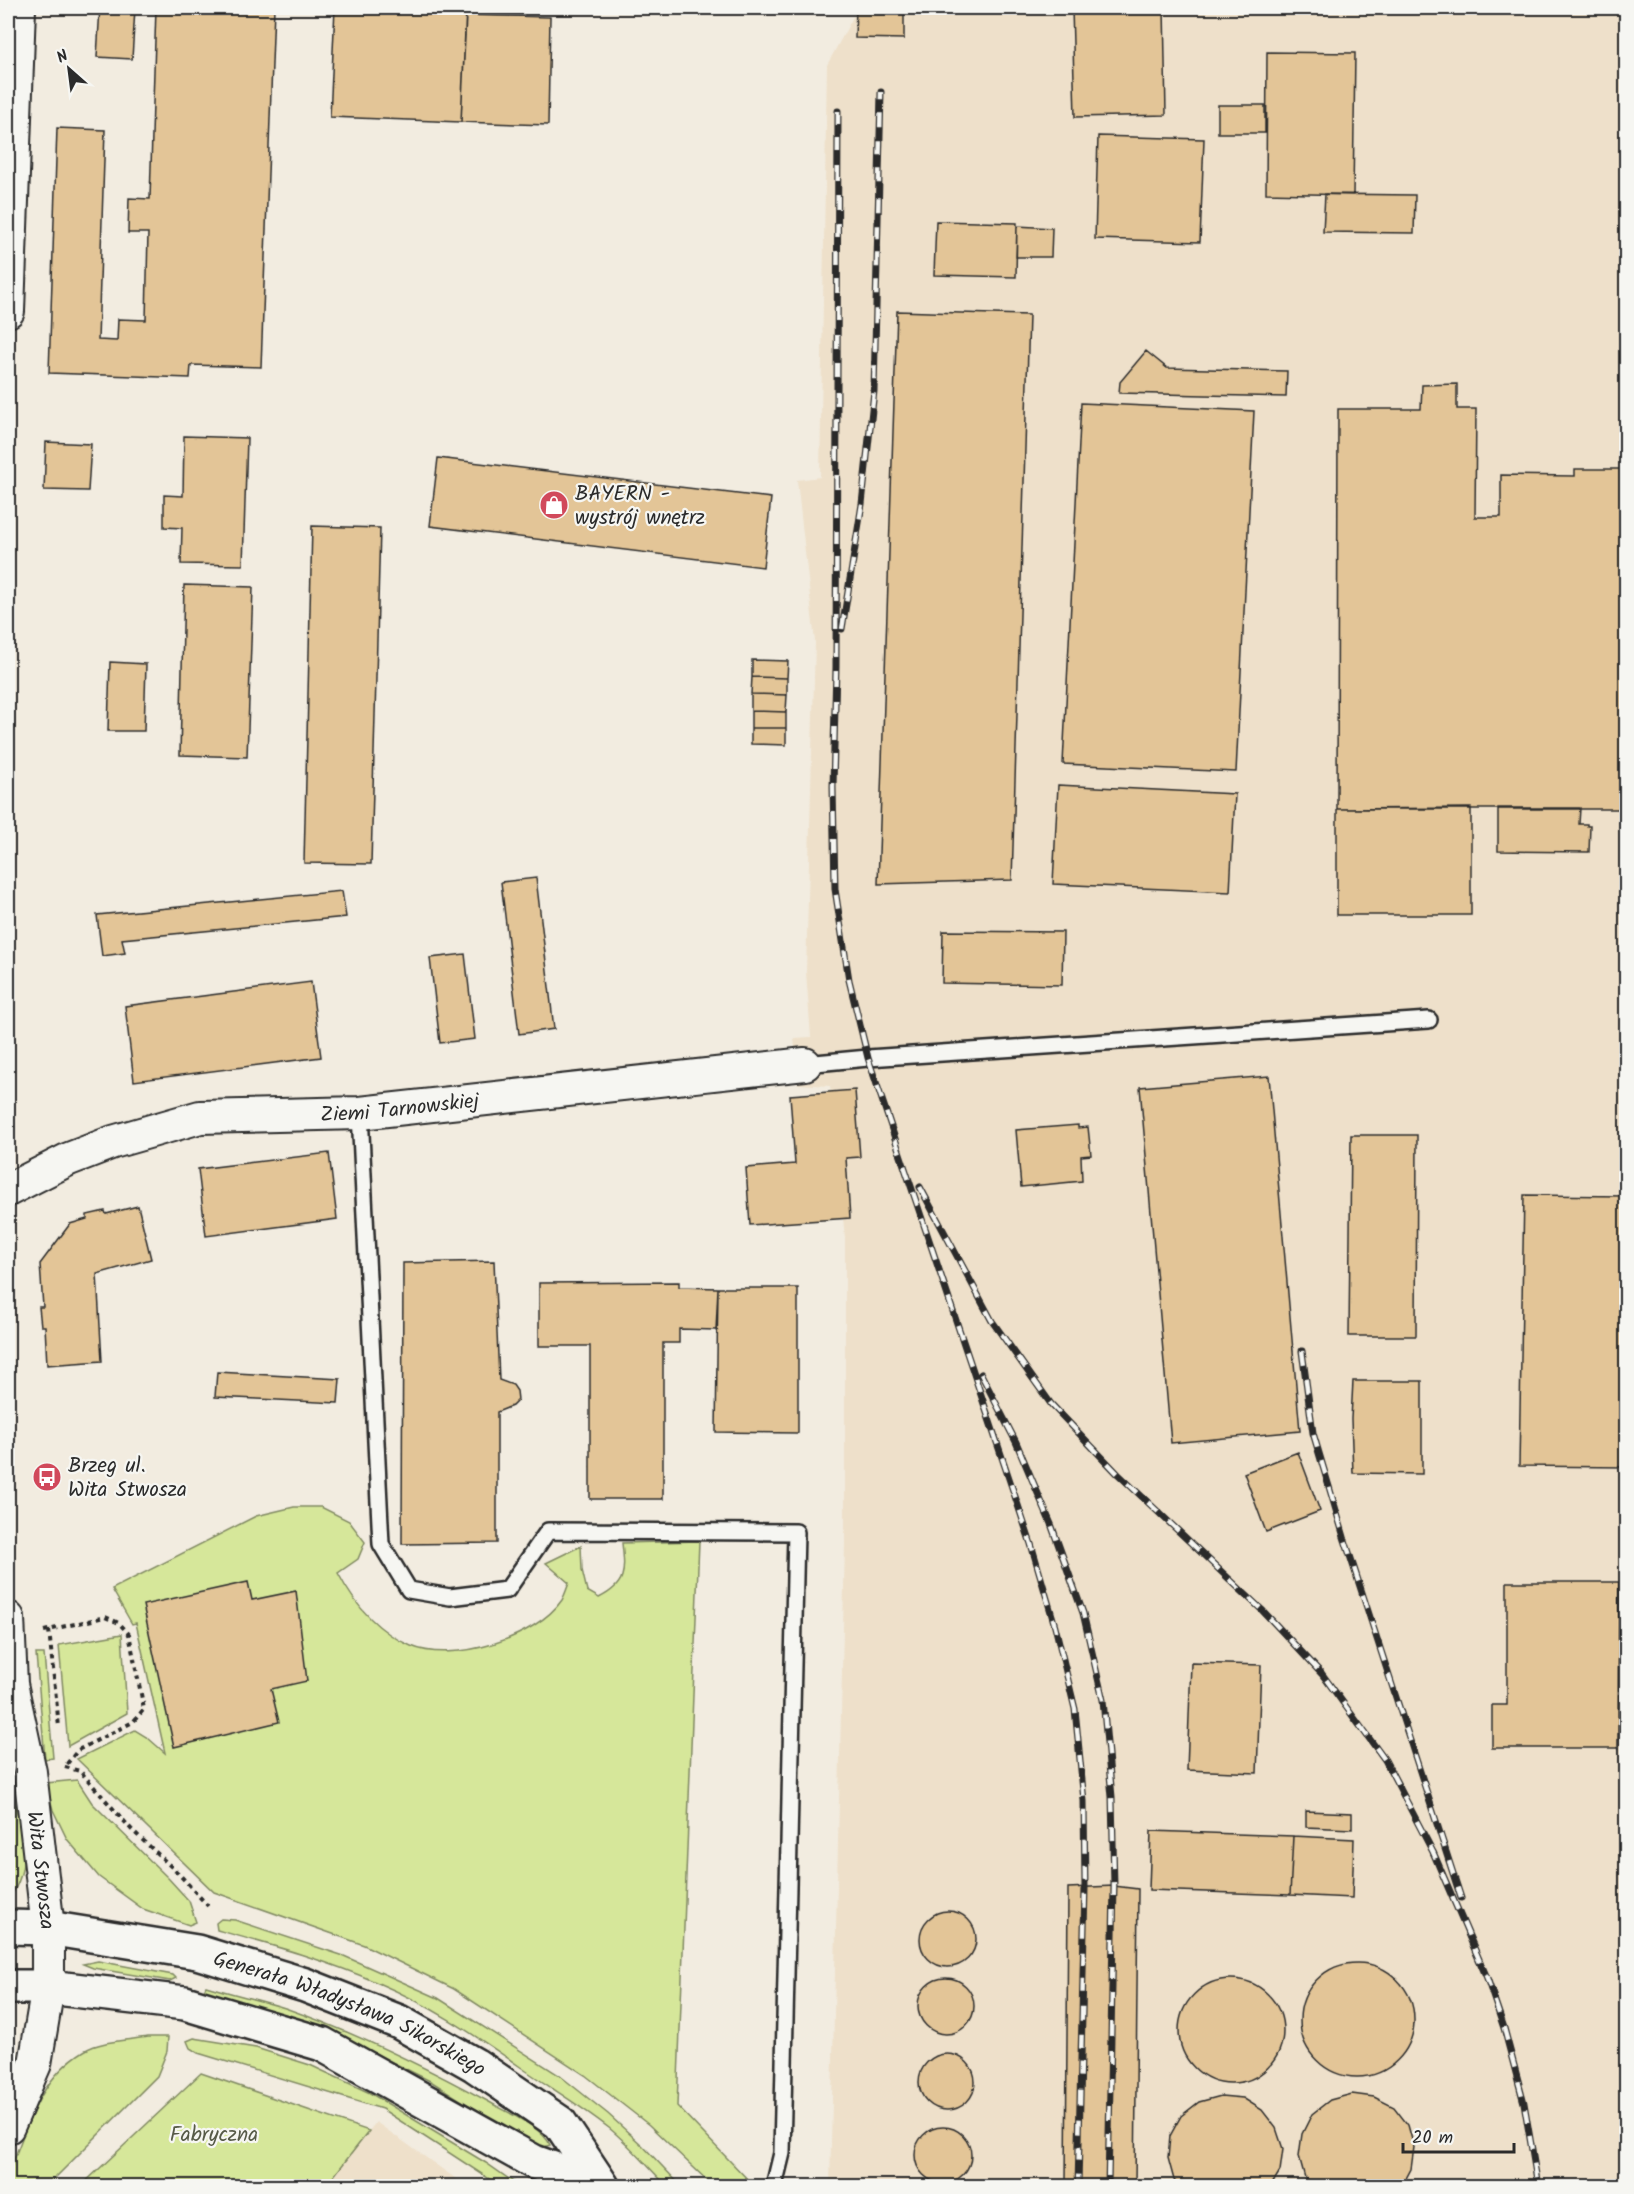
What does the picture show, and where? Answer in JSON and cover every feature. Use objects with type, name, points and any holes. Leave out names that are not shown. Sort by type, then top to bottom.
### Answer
[{"type":"main road","name":"Generała Władysława Sikorskiego","points":[[8,1928],[48,1928],[197,1952],[305,1984],[399,2022],[475,2065],[560,2123],[602,2186]]},
{"type":"main road","name":"Generała Władysława Sikorskiego","points":[[8,1987],[48,1987],[185,2003],[322,2044],[534,2162],[602,2186]]},
{"type":"street","points":[[8,311],[20,8]]},
{"type":"street","name":"Ziemi Tarnowskiej","points":[[8,1190],[69,1159],[102,1146],[200,1117],[360,1113],[805,1064]]},
{"type":"street","name":"Wita Stwosza","points":[[8,1629],[9,1690],[30,1772],[48,1928],[48,1987]]},
{"type":"street","points":[[8,2127],[35,2066],[48,1987]]},
{"type":"lane","points":[[805,1064],[1429,1020]]},
{"type":"lane","points":[[360,1113],[381,1544],[410,1590],[450,1597],[507,1590],[548,1531],[796,1532],[782,2153],[774,2187]]},
{"type":"path","points":[[8,1629],[49,1630],[105,1617],[119,1623],[129,1634],[144,1709],[133,1722],[78,1750],[65,1767]]},
{"type":"path","points":[[49,1630],[60,1738]]},
{"type":"path","points":[[63,1757],[65,1767]]},
{"type":"path","points":[[65,1767],[80,1771],[132,1829],[178,1873],[208,1906]]},
{"type":"shaded area","points":[[858,8],[1626,8],[1626,2186],[830,2186],[845,1542],[845,1238],[830,1086],[798,1084],[794,1038],[811,1037],[806,972],[815,642],[797,480],[820,477],[827,65]]},
{"type":"shaded area","points":[[376,2122],[466,2186],[326,2186]]},
{"type":"green space","points":[[294,1507],[321,1507],[349,1521],[365,1542],[358,1559],[338,1573],[344,1584],[359,1606],[388,1633],[411,1646],[428,1651],[449,1652],[492,1644],[533,1626],[550,1614],[562,1600],[569,1583],[546,1563],[581,1546],[582,1570],[587,1591],[599,1598],[615,1587],[622,1576],[624,1561],[622,1543],[699,1541],[677,2106],[754,2186],[713,2186],[649,2125],[585,2075],[454,1989],[364,1945],[214,1892],[77,1759],[135,1730],[165,1753],[136,1623],[132,1624],[112,1589],[256,1516]]},
{"type":"green space","points":[[122,1634],[127,1713],[68,1746],[59,1645]]},
{"type":"green space","points":[[36,1654],[44,1654],[53,1758],[45,1759]]},
{"type":"green space","points":[[77,1780],[92,1803],[189,1901],[196,1922],[189,1925],[143,1909],[99,1877],[67,1839],[53,1810],[46,1783]]},
{"type":"green space","points":[[9,1784],[21,1827],[24,1856],[18,1884],[10,1897],[8,1895]]},
{"type":"green space","points":[[221,1919],[235,1920],[344,1956],[438,1998],[559,2075],[608,2114],[681,2186],[667,2186],[609,2128],[484,2042],[433,2010],[338,1967],[217,1930],[216,1923]]},
{"type":"green space","points":[[98,1961],[173,1975],[176,1978],[170,1981],[93,1968],[83,1964]]},
{"type":"green space","points":[[206,1986],[285,2008],[390,2051],[524,2121],[540,2133],[550,2145],[538,2149],[432,2082],[372,2052],[305,2023],[203,1992]]},
{"type":"green space","points":[[148,2037],[168,2037],[167,2051],[157,2076],[47,2186],[8,2186],[8,2175],[28,2122],[45,2090],[68,2062],[84,2051],[106,2043]]},
{"type":"green space","points":[[194,2038],[256,2048],[310,2065],[370,2093],[486,2163],[519,2186],[500,2186],[382,2109],[198,2053],[190,2048],[187,2041]]},
{"type":"green space","name":"Fabryczna","points":[[201,2073],[369,2131],[326,2186],[81,2186]]},
{"type":"building","points":[[100,8],[135,8],[132,59],[97,57]]},
{"type":"building","points":[[156,8],[274,8],[261,367],[191,365],[190,378],[49,373],[57,128],[105,130],[98,340],[117,341],[118,319],[146,320],[148,233],[128,233],[129,198],[150,199]]},
{"type":"building","points":[[335,8],[466,8],[461,122],[330,117]]},
{"type":"building","points":[[856,8],[904,8],[904,39],[855,38]]},
{"type":"building","points":[[1072,8],[1164,8],[1166,115],[1075,117]]},
{"type":"building","points":[[466,15],[550,17],[548,125],[461,122]]},
{"type":"building","points":[[1267,52],[1355,53],[1353,195],[1266,193]]},
{"type":"building","points":[[1218,105],[1265,105],[1265,133],[1218,133]]},
{"type":"building","points":[[1098,136],[1204,139],[1200,242],[1095,239]]},
{"type":"building","points":[[1325,194],[1415,195],[1414,233],[1323,232]]},
{"type":"building","points":[[936,221],[1017,223],[1016,277],[934,275]]},
{"type":"building","points":[[1017,226],[1052,228],[1051,257],[1016,257]]},
{"type":"building","points":[[897,311],[1029,315],[1012,880],[878,884]]},
{"type":"building","points":[[1146,351],[1167,368],[1287,371],[1286,397],[1119,393],[1120,382]]},
{"type":"building","points":[[1457,384],[1457,409],[1476,409],[1475,517],[1501,517],[1501,475],[1575,476],[1575,469],[1626,469],[1626,809],[1337,809],[1338,409],[1421,409],[1422,385]]},
{"type":"building","points":[[1081,403],[1254,411],[1236,772],[1063,764]]},
{"type":"building","points":[[184,436],[247,438],[243,565],[181,564],[182,528],[164,527],[164,495],[183,496]]},
{"type":"building","points":[[46,442],[91,444],[88,491],[44,490]]},
{"type":"building","points":[[438,458],[771,498],[763,567],[430,526]]},
{"type":"building","points":[[312,526],[380,528],[371,864],[304,863]]},
{"type":"building","points":[[184,585],[253,587],[247,757],[180,755]]},
{"type":"building","points":[[752,660],[788,661],[787,678],[752,677]]},
{"type":"building","points":[[110,662],[146,664],[144,731],[108,731]]},
{"type":"building","points":[[752,677],[787,678],[787,695],[751,694]]},
{"type":"building","points":[[751,694],[787,695],[786,712],[751,711]]},
{"type":"building","points":[[751,711],[786,712],[786,728],[751,728]]},
{"type":"building","points":[[751,728],[786,728],[786,745],[751,744]]},
{"type":"building","points":[[1058,785],[1235,794],[1230,892],[1053,884]]},
{"type":"building","points":[[1471,808],[1471,915],[1337,915],[1337,809]]},
{"type":"building","points":[[1498,808],[1580,808],[1579,824],[1590,826],[1589,852],[1498,851]]},
{"type":"building","points":[[536,878],[554,1029],[519,1034],[501,882]]},
{"type":"building","points":[[342,891],[346,917],[122,939],[125,953],[102,956],[97,915]]},
{"type":"building","points":[[943,931],[1063,932],[1062,985],[942,983]]},
{"type":"building","points":[[465,954],[475,1039],[440,1043],[430,958]]},
{"type":"building","points":[[311,982],[321,1057],[134,1081],[125,1006]]},
{"type":"building","points":[[1269,1076],[1300,1431],[1171,1443],[1140,1087]]},
{"type":"building","points":[[855,1090],[860,1157],[846,1158],[850,1218],[750,1225],[746,1168],[795,1164],[790,1095]]},
{"type":"building","points":[[1078,1125],[1078,1128],[1088,1127],[1091,1155],[1081,1156],[1082,1181],[1021,1187],[1016,1130]]},
{"type":"building","points":[[1351,1135],[1417,1135],[1416,1336],[1349,1336]]},
{"type":"building","points":[[329,1153],[337,1219],[206,1236],[198,1169]]},
{"type":"building","points":[[1524,1195],[1626,1196],[1626,1467],[1519,1466]]},
{"type":"building","points":[[138,1206],[151,1259],[97,1274],[102,1361],[47,1365],[45,1326],[41,1326],[39,1307],[43,1307],[40,1264],[70,1224],[87,1219],[87,1215],[105,1211],[106,1214]]},
{"type":"building","points":[[494,1261],[499,1380],[513,1385],[517,1391],[518,1400],[512,1406],[497,1412],[497,1543],[402,1544],[403,1263]]},
{"type":"building","points":[[679,1282],[679,1287],[718,1288],[716,1330],[679,1329],[679,1343],[663,1343],[663,1499],[590,1499],[590,1346],[539,1346],[539,1283]]},
{"type":"building","points":[[718,1288],[798,1288],[798,1433],[716,1432]]},
{"type":"building","points":[[217,1372],[340,1379],[338,1403],[215,1397]]},
{"type":"building","points":[[1353,1381],[1422,1381],[1422,1474],[1353,1473],[1351,1419]]},
{"type":"building","points":[[1298,1452],[1320,1511],[1266,1532],[1244,1473]]},
{"type":"building","points":[[248,1582],[252,1600],[296,1591],[307,1681],[271,1689],[279,1722],[174,1747],[143,1605]]},
{"type":"building","points":[[1507,1582],[1619,1582],[1618,1748],[1492,1748],[1492,1705],[1507,1705]]},
{"type":"building","points":[[1191,1663],[1261,1665],[1257,1773],[1187,1770]]},
{"type":"building","points":[[1306,1811],[1352,1813],[1352,1829],[1306,1827]]},
{"type":"building","points":[[1151,1831],[1293,1836],[1290,1895],[1149,1890]]},
{"type":"building","points":[[1293,1836],[1354,1839],[1352,1898],[1290,1895]]},
{"type":"building","points":[[1114,1886],[1138,1889],[1135,2186],[1066,2186],[1068,1888]]},
{"type":"building","points":[[948,1911],[959,1913],[968,1919],[974,1928],[976,1939],[974,1950],[968,1959],[959,1965],[948,1967],[937,1965],[928,1959],[922,1950],[920,1939],[922,1928],[928,1919],[937,1913]]},
{"type":"building","points":[[1357,1963],[1379,1967],[1397,1980],[1410,1998],[1414,2020],[1410,2042],[1397,2060],[1379,2073],[1357,2077],[1335,2073],[1317,2060],[1304,2042],[1300,2020],[1304,1998],[1317,1980],[1335,1967]]},
{"type":"building","points":[[946,1978],[957,1980],[966,1986],[972,1995],[974,2006],[972,2017],[966,2026],[957,2032],[946,2034],[935,2032],[926,2026],[920,2017],[918,2006],[920,1995],[926,1986],[935,1980]]},
{"type":"building","points":[[1231,1979],[1251,1983],[1268,1994],[1279,2011],[1283,2031],[1279,2051],[1268,2068],[1251,2079],[1231,2083],[1211,2079],[1194,2068],[1183,2051],[1179,2031],[1183,2011],[1194,1994],[1211,1983]]},
{"type":"building","points":[[947,2054],[958,2056],[967,2062],[973,2071],[975,2082],[973,2093],[967,2102],[958,2108],[947,2110],[936,2108],[927,2102],[921,2093],[919,2082],[921,2071],[927,2062],[936,2056]]},
{"type":"building","points":[[1352,2094],[1374,2097],[1394,2107],[1408,2125],[1414,2147],[1411,2169],[1402,2186],[1312,2186],[1305,2178],[1299,2156],[1302,2134],[1312,2114],[1330,2100]]},
{"type":"building","points":[[1221,2096],[1243,2098],[1262,2110],[1276,2128],[1283,2149],[1280,2171],[1271,2186],[1179,2186],[1174,2180],[1168,2158],[1170,2136],[1181,2116],[1199,2102]]},
{"type":"building","points":[[943,2127],[954,2129],[963,2135],[969,2144],[971,2155],[969,2166],[963,2175],[954,2181],[943,2183],[932,2181],[923,2175],[917,2166],[915,2155],[917,2144],[923,2135],[932,2129]]},
{"type":"railway","points":[[842,629],[862,504],[874,391],[881,92]]},
{"type":"railway","points":[[838,111],[836,667],[833,787],[835,889],[849,980],[868,1058],[1031,1544],[1055,1626],[1075,1709],[1084,1801],[1085,1888],[1078,2186]]},
{"type":"railway","points":[[920,1187],[992,1321],[1051,1404],[1118,1474],[1262,1610],[1322,1674],[1385,1760],[1433,1852],[1487,1978],[1504,2028],[1524,2103],[1538,2186]]},
{"type":"railway","points":[[1302,1351],[1313,1433],[1344,1537],[1461,1898]]},
{"type":"railway","points":[[981,1374],[1016,1442],[1051,1524],[1083,1613],[1103,1700],[1112,1797],[1114,1886],[1108,2186]]},
{"type":"place","name":"BAYERN - wystrój wnętrz","points":[[554,505]]},
{"type":"place","name":"Brzeg ul. Wita Stwosza","points":[[47,1477]]}]
